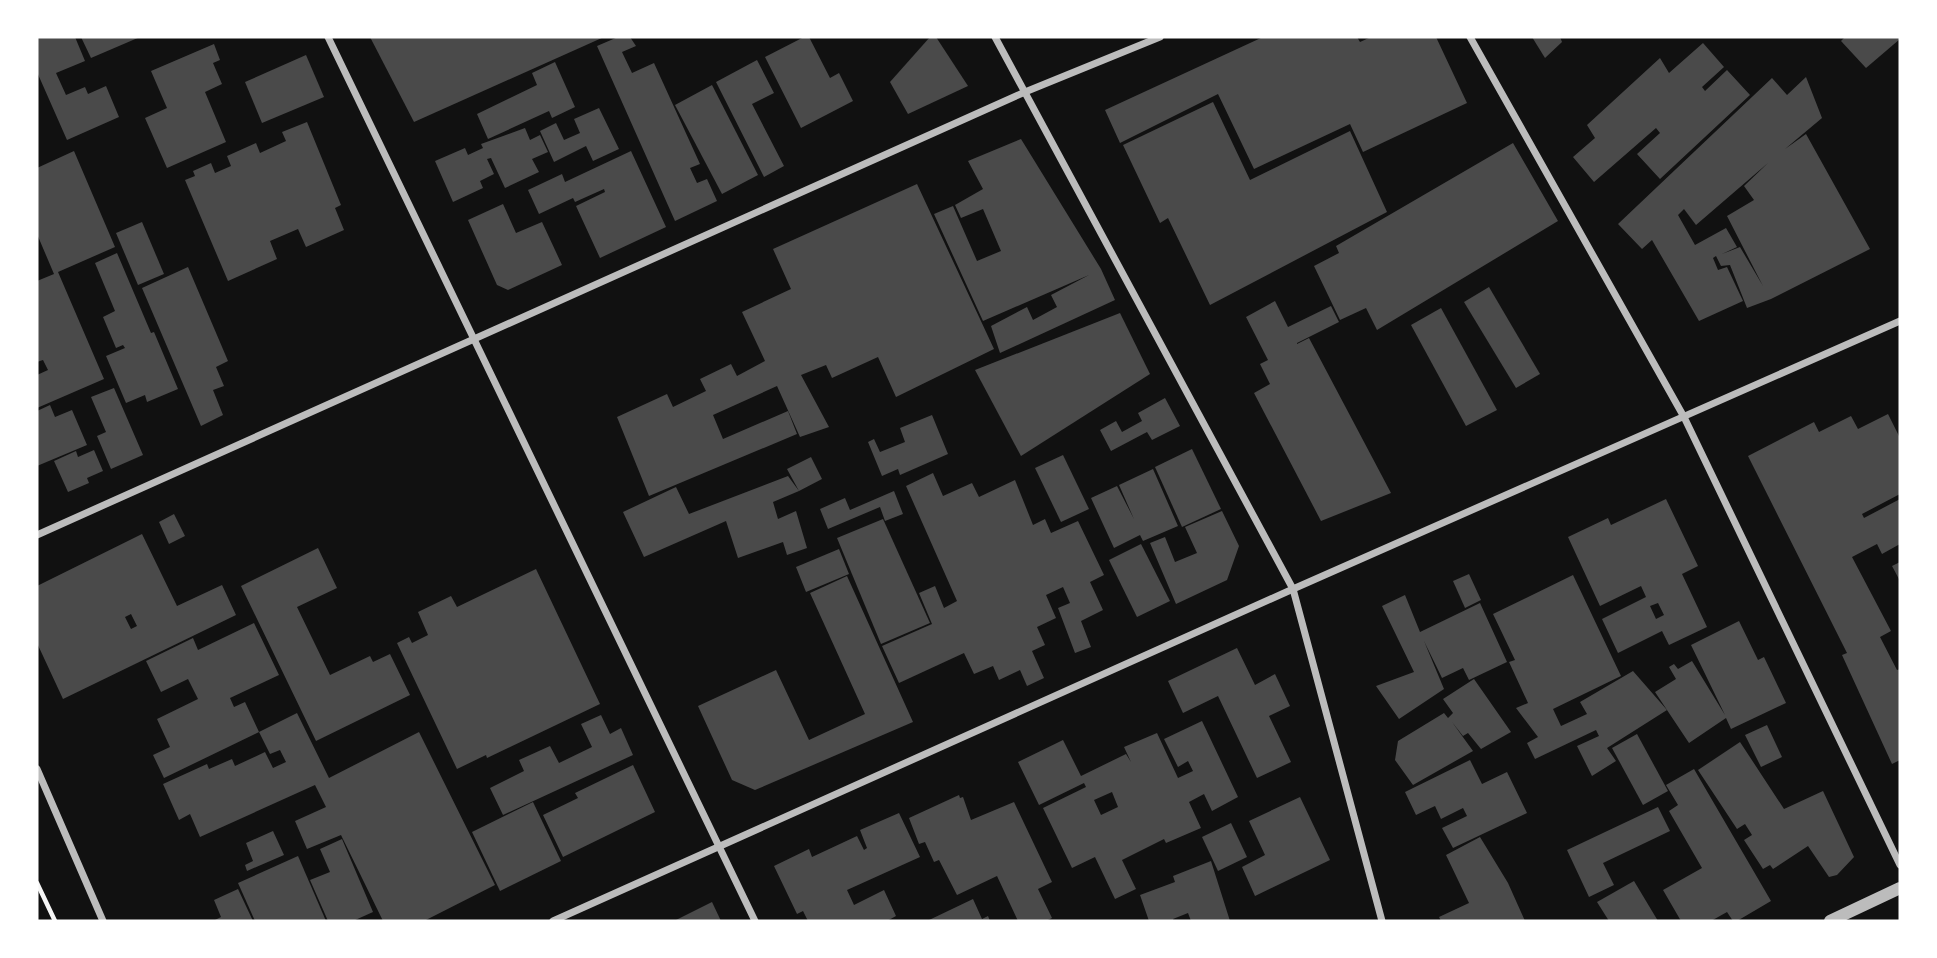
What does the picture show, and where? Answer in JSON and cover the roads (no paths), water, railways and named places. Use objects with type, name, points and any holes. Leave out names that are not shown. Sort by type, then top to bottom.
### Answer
[{"type":"street","points":[[328,37],[755,921]]},
{"type":"street","points":[[995,37],[1293,589],[1382,921]]},
{"type":"street","points":[[37,535],[1025,92],[1160,37]]},
{"type":"street","points":[[1471,37],[1684,417],[1900,865]]},
{"type":"street","points":[[553,921],[1293,589],[1900,321]]},
{"type":"street","points":[[37,769],[103,921]]},
{"type":"street","points":[[1830,921],[1900,888]]}]
